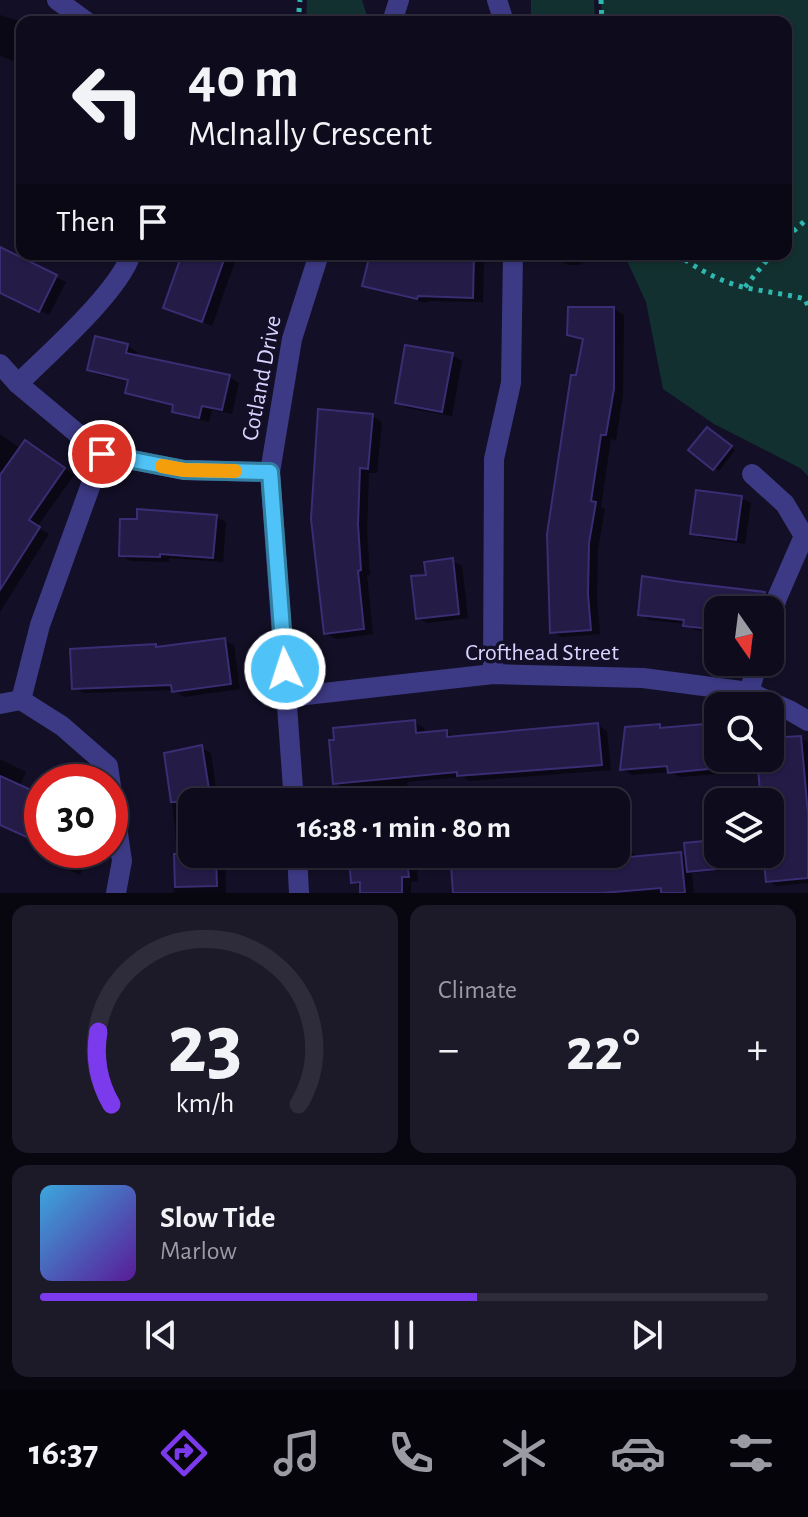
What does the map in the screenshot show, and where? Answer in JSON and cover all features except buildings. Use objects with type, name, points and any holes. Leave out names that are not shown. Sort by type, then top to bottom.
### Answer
[{"type":"street","points":[[57,0],[79,16]]},
{"type":"street","points":[[381,0],[394,14]]},
{"type":"street","points":[[18,384],[82,320],[127,268],[129,260]]},
{"type":"street","name":"Cotland Drive","points":[[293,788],[270,472],[292,339],[317,260]]},
{"type":"street","points":[[493,674],[494,459],[511,383],[513,260]]},
{"type":"street","points":[[0,364],[18,384],[102,454],[184,470],[270,472]]},
{"type":"street","points":[[21,700],[40,625],[102,454]]},
{"type":"street","points":[[752,474],[785,504],[806,535],[778,596]]},
{"type":"street","name":"Crofthead Street","points":[[288,697],[493,674],[643,678],[749,692]]},
{"type":"street","points":[[749,692],[754,676]]},
{"type":"street","points":[[0,704],[21,700],[62,726],[108,766],[122,861],[116,893]]},
{"type":"street","name":"Crofthead Street","points":[[784,708],[808,721]]},
{"type":"street","points":[[298,868],[299,893]]},
{"type":"path","points":[[792,233],[808,218]]},
{"type":"path","points":[[685,260],[744,288],[775,291],[805,299],[808,306]]},
{"type":"path","points":[[744,288],[767,260]]},
{"type":"green space","points":[[307,0],[362,0],[367,16],[306,16]]},
{"type":"green space","points":[[531,0],[594,0],[595,16],[531,16]]},
{"type":"green space","points":[[601,0],[808,0],[808,476],[800,468],[714,424],[663,389],[646,302],[627,260],[792,260],[792,16],[602,16]]},
{"type":"slow traffic","points":[[162,466],[184,470],[235,471]]},
{"type":"route","points":[[102,454],[184,470],[270,472],[285,669]]}]
